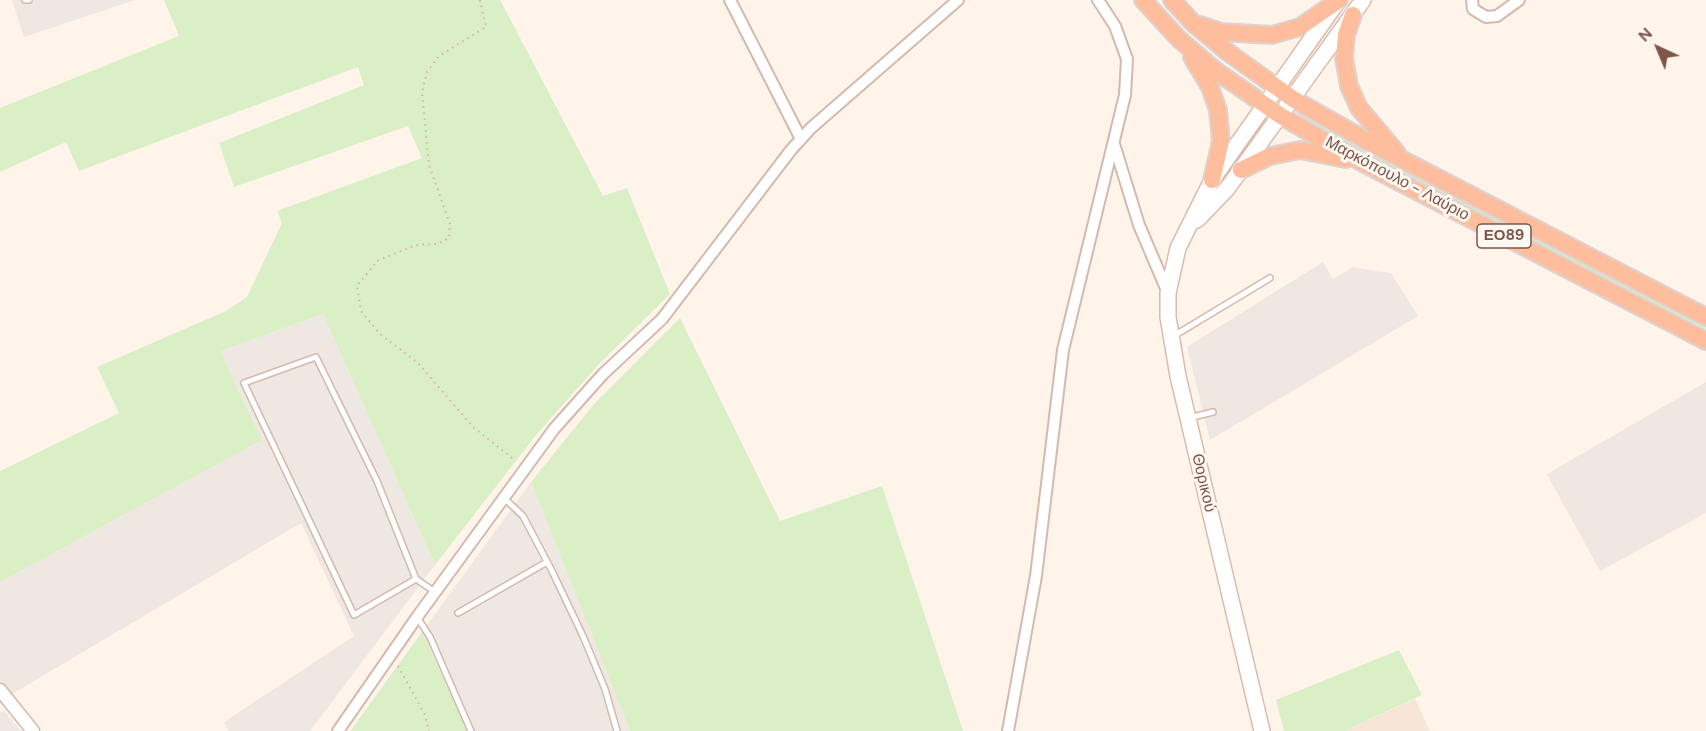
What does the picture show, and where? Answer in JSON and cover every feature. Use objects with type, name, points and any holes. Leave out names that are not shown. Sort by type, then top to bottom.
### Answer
[{"type":"highway","name":"Μαρκόπουλο - Λαύριο","points":[[1143,0],[1179,39],[1264,106],[1365,164],[1706,341]]},
{"type":"highway","name":"Μαρκόπουλο - Λαύριο","points":[[1172,0],[1193,23],[1293,99],[1404,160],[1706,317]]},
{"type":"highway","points":[[1193,23],[1221,32],[1272,35],[1300,27],[1339,0]]},
{"type":"highway","points":[[1353,15],[1346,35],[1344,58],[1349,86],[1359,108],[1404,160]]},
{"type":"highway","points":[[1179,39],[1210,87],[1218,110],[1221,141],[1212,180]]},
{"type":"highway","points":[[1241,170],[1270,156],[1300,150],[1365,164]]},
{"type":"main road","name":"Θορικού","points":[[1262,731],[1188,419],[1171,338],[1168,293],[1173,265],[1185,234],[1212,180],[1339,0]]},
{"type":"main road","name":"Θορικού","points":[[1185,234],[1241,170],[1363,0]]},
{"type":"street","points":[[730,0],[801,139]]},
{"type":"street","points":[[338,731],[417,617],[554,429],[603,374],[662,318],[801,139],[958,0]]},
{"type":"street","points":[[1008,731],[1036,576],[1063,350],[1125,94],[1127,59],[1115,26],[1098,0]]},
{"type":"street","points":[[1472,0],[1473,9],[1486,17],[1497,16],[1519,0]]},
{"type":"street","points":[[1114,144],[1139,225],[1168,293]]},
{"type":"street","points":[[0,690],[33,731]]},
{"type":"lane","points":[[1171,338],[1270,278]]},
{"type":"lane","points":[[416,579],[354,615],[244,383],[316,357],[377,481],[416,579],[435,592]]},
{"type":"lane","points":[[1188,419],[1213,412]]},
{"type":"lane","points":[[504,498],[524,516],[583,636],[605,689],[617,731]]},
{"type":"lane","points":[[458,613],[547,562]]},
{"type":"lane","points":[[417,617],[430,637],[471,731]]},
{"type":"path","points":[[480,0],[486,27],[439,56],[427,72],[422,92],[429,165],[450,224],[449,238],[437,244],[416,245],[377,261],[357,286],[361,311],[380,334],[418,363],[473,427],[526,468]]},
{"type":"path","points":[[391,656],[408,680],[425,715],[429,731]]},
{"type":"shaded area","points":[[12,0],[135,0],[24,37]]},
{"type":"shaded area","points":[[1323,262],[1333,279],[1353,267],[1391,273],[1418,316],[1210,440],[1187,347]]},
{"type":"shaded area","points":[[323,314],[435,565],[310,731],[229,731],[224,722],[354,636],[301,523],[12,694],[0,681],[0,582],[262,440],[220,351]]},
{"type":"shaded area","points":[[1706,382],[1706,513],[1600,571],[1547,474]]},
{"type":"shaded area","points":[[531,482],[630,731],[468,731],[422,632]]},
{"type":"shaded area","points":[[1415,699],[1430,731],[1344,731]]},
{"type":"shaded area","points":[[4,711],[21,731],[0,731],[0,713]]},
{"type":"green space","points":[[164,0],[500,0],[603,196],[627,188],[670,294],[600,363],[536,435],[435,565],[323,314],[220,351],[262,440],[0,582],[0,471],[119,413],[97,367],[226,311],[247,297],[282,223],[277,211],[422,158],[408,126],[234,187],[219,143],[364,85],[358,67],[79,171],[66,142],[0,172],[0,108],[179,36]]},
{"type":"green space","points":[[1299,113],[1496,219],[1706,323],[1706,330],[1504,229],[1296,118]]},
{"type":"green space","points":[[680,318],[780,521],[882,486],[963,731],[630,731],[531,482],[594,404]]},
{"type":"green space","points":[[422,632],[468,731],[350,731],[351,730]]},
{"type":"green space","points":[[1399,650],[1422,695],[1344,731],[1284,731],[1276,700]]}]
